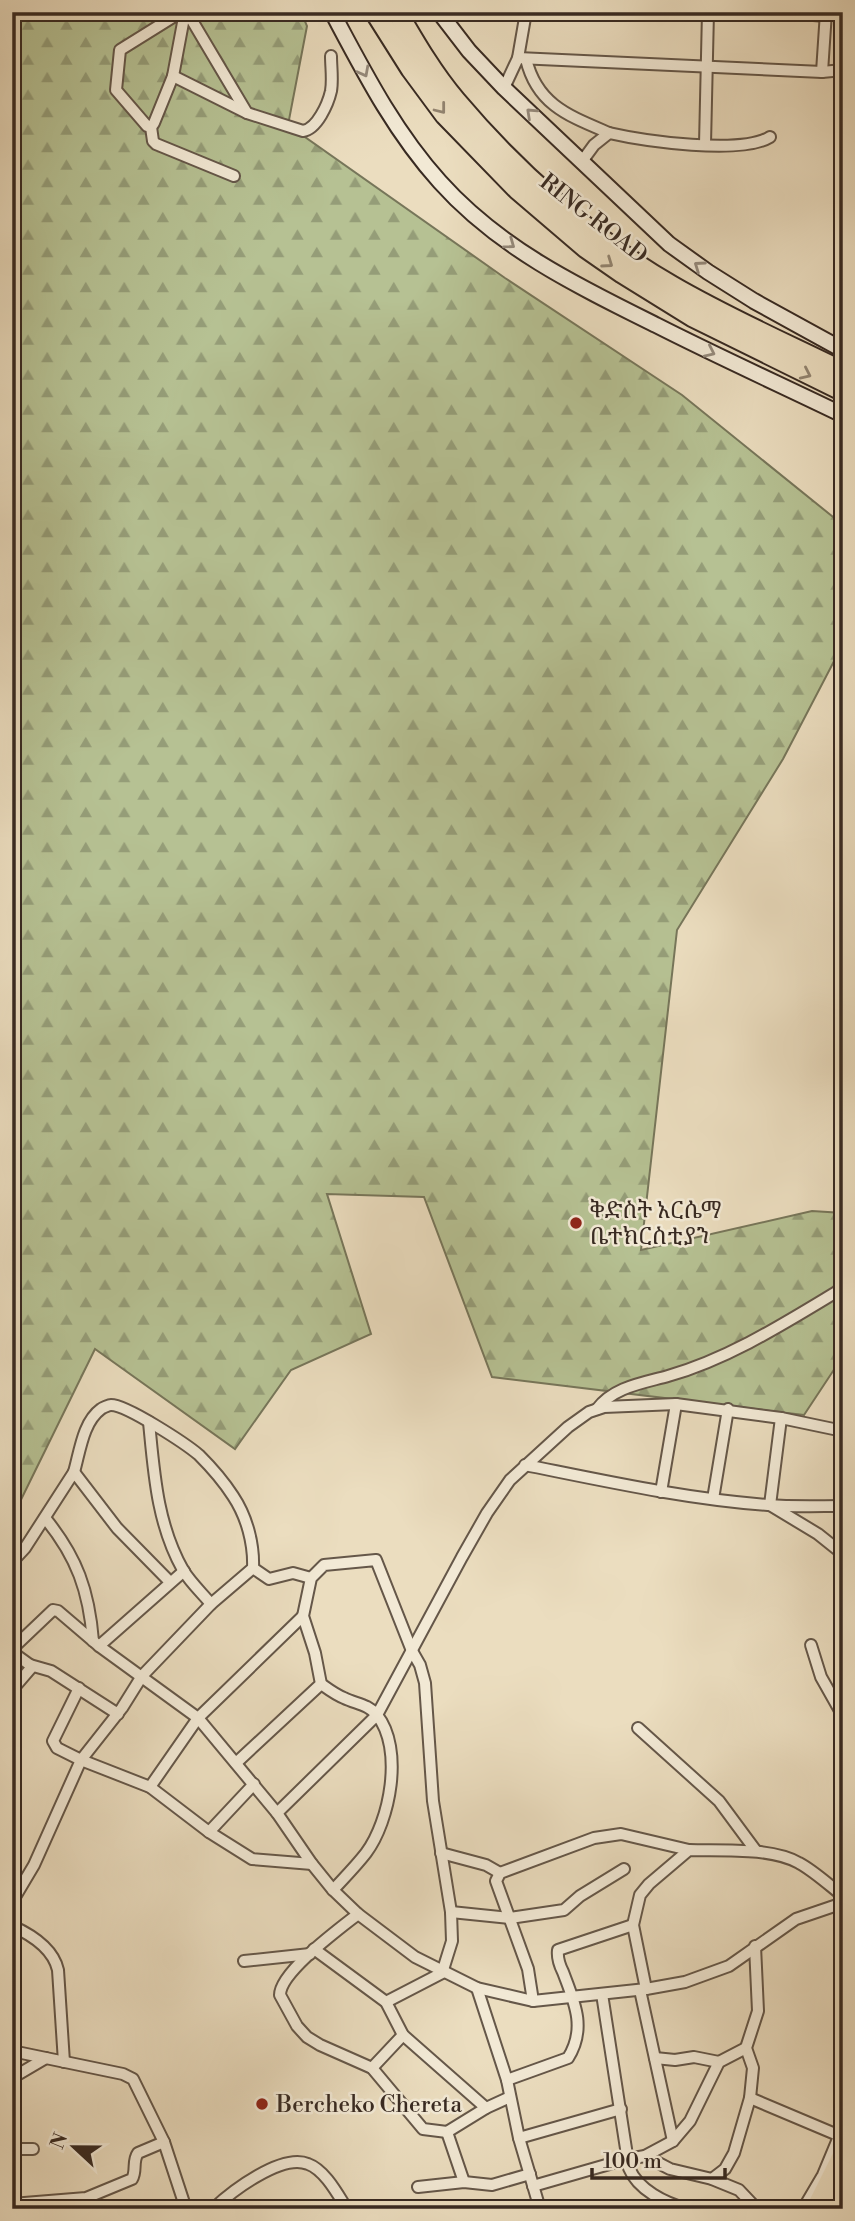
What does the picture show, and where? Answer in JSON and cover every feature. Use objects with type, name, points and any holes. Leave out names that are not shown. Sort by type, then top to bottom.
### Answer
[{"type":"highway","name":"RING ROAD","points":[[376,12],[411,69],[452,122],[517,188],[586,248],[693,317],[843,391]]},
{"type":"highway","name":"RING ROAD","points":[[397,12],[427,62],[456,101],[551,199],[610,245],[671,285],[843,372]]},
{"type":"main road","points":[[331,12],[381,103],[411,147],[442,184],[492,231],[544,267],[581,288],[691,344],[843,415]]},
{"type":"main road","points":[[439,12],[469,51],[505,88],[653,229],[688,258],[754,301],[843,350]]},
{"type":"main road","points":[[823,2204],[842,2138]]},
{"type":"main road","points":[[823,2204],[843,2181]]},
{"type":"street","points":[[150,127],[173,76],[185,12]]},
{"type":"street","points":[[185,12],[247,113]]},
{"type":"street","points":[[185,12],[120,50],[116,90],[150,127],[156,144],[234,176]]},
{"type":"street","points":[[505,88],[522,59],[526,12]]},
{"type":"street","points":[[705,144],[708,12]]},
{"type":"street","points":[[775,12],[826,14],[822,72]]},
{"type":"street","points":[[173,76],[247,113],[303,131],[310,130],[315,125],[331,91],[331,56]]},
{"type":"street","points":[[522,59],[822,72],[843,70]]},
{"type":"street","points":[[522,59],[539,92],[550,102],[577,120],[609,133],[664,142],[705,144],[748,145],[770,137]]},
{"type":"street","points":[[583,160],[594,145],[609,133]]},
{"type":"street","points":[[597,1409],[609,1396],[690,1368],[752,1340],[843,1288]]},
{"type":"street","points":[[661,1492],[676,1404]]},
{"type":"street","points":[[277,1813],[377,1715],[487,1513],[510,1480],[568,1427],[589,1412],[604,1407],[676,1404],[728,1409],[843,1431]]},
{"type":"street","points":[[12,1562],[45,1518],[74,1472],[86,1430],[102,1408],[111,1405],[149,1422],[198,1454],[232,1494],[251,1541],[253,1568]]},
{"type":"street","points":[[713,1499],[728,1409]]},
{"type":"street","points":[[770,1505],[781,1418]]},
{"type":"street","points":[[149,1422],[160,1513],[184,1571],[211,1604]]},
{"type":"street","points":[[525,1465],[661,1492],[713,1499],[770,1505],[843,1506]]},
{"type":"street","points":[[74,1472],[117,1528],[170,1581]]},
{"type":"street","points":[[770,1505],[818,1534],[843,1554]]},
{"type":"street","points":[[45,1518],[65,1543],[89,1600],[96,1643]]},
{"type":"street","points":[[333,1889],[367,1852],[379,1826],[390,1789],[392,1747],[389,1735],[377,1715],[367,1706],[341,1697],[321,1684],[315,1653],[303,1616],[311,1578],[324,1565],[376,1560],[412,1651],[421,1665],[425,1683],[433,1801],[451,1912],[452,1941],[442,1973],[386,2003]]},
{"type":"street","points":[[253,1568],[269,1579],[293,1573],[311,1578]]},
{"type":"street","points":[[12,1902],[34,1865],[81,1760],[118,1714],[142,1676],[211,1604],[253,1568]]},
{"type":"street","points":[[96,1643],[184,1571]]},
{"type":"street","points":[[118,1714],[43,1667],[30,1665],[12,1650],[53,1610],[58,1611],[96,1643],[198,1718],[277,1813],[312,1864],[358,1914],[415,1958],[477,1988],[533,2001],[685,1982],[729,1966],[787,1923],[843,1903]]},
{"type":"street","points":[[150,1787],[198,1718],[303,1616]]},
{"type":"street","points":[[811,1645],[821,1677],[843,1716]]},
{"type":"street","points":[[12,1690],[27,1674],[30,1665]]},
{"type":"street","points":[[236,1763],[321,1684]]},
{"type":"street","points":[[79,1688],[53,1741],[57,1748],[150,1787],[209,1832],[252,1859],[312,1864]]},
{"type":"street","points":[[638,1728],[719,1801],[756,1851]]},
{"type":"street","points":[[209,1832],[254,1784]]},
{"type":"street","points":[[533,2001],[528,1969],[496,1881],[500,1873],[594,1838],[621,1834],[689,1850],[756,1851],[795,1860],[843,1896]]},
{"type":"street","points":[[673,2141],[655,2058],[633,1925],[640,1895],[645,1888],[689,1850]]},
{"type":"street","points":[[441,1853],[486,1865],[500,1873]]},
{"type":"street","points":[[451,1912],[510,1918],[564,1910],[580,1896],[624,1869]]},
{"type":"street","points":[[358,1914],[312,1951],[282,1983],[280,1995],[297,2026],[307,2037],[320,2045],[372,2068],[420,2126],[427,2130],[447,2132],[510,2097]]},
{"type":"street","points":[[507,2080],[568,2058],[573,2047],[579,2021],[558,1960],[558,1950],[633,1925]]},
{"type":"street","points":[[12,1926],[32,1936],[56,1959],[64,2062]]},
{"type":"street","points":[[712,2179],[726,2169],[734,2153],[750,2098],[753,2068],[746,2048],[758,2011],[755,1946]]},
{"type":"street","points":[[244,1961],[312,1951],[386,2003],[403,2035],[486,2108]]},
{"type":"street","points":[[477,1988],[507,2080],[519,2138],[540,2209]]},
{"type":"street","points":[[602,1994],[632,2174],[655,2196],[669,2204],[687,2209]]},
{"type":"street","points":[[372,2068],[403,2035]]},
{"type":"street","points":[[533,2186],[645,2156],[673,2141],[690,2121],[719,2062],[746,2048]]},
{"type":"street","points":[[12,2051],[123,2074],[133,2079],[164,2142],[186,2209]]},
{"type":"street","points":[[655,2058],[675,2060],[694,2057],[719,2062]]},
{"type":"street","points":[[12,2078],[46,2058]]},
{"type":"street","points":[[750,2098],[842,2138],[803,2209]]},
{"type":"street","points":[[519,2138],[621,2109]]},
{"type":"street","points":[[447,2132],[464,2182]]},
{"type":"street","points":[[12,2204],[87,2204],[132,2179],[138,2153],[164,2142]]},
{"type":"street","points":[[12,2149],[33,2149]]},
{"type":"street","points":[[645,2156],[670,2169],[712,2179],[740,2190],[757,2209]]},
{"type":"street","points":[[213,2209],[271,2169],[294,2162],[309,2164],[318,2171],[347,2209]]},
{"type":"street","points":[[418,2187],[464,2182],[492,2185],[530,2174]]},
{"type":"green space","points":[[12,12],[301,12],[307,26],[288,125],[505,278],[682,395],[843,525],[843,644],[783,759],[677,930],[641,1250],[812,1211],[843,1213],[843,1356],[804,1415],[492,1377],[424,1197],[327,1194],[371,1334],[291,1370],[235,1449],[95,1349],[12,1518]]},
{"type":"place","name":"ቅድስት አርሴማ ቤተክርስቲያን","points":[[576,1223]]},
{"type":"place","name":"Bercheko Chereta","points":[[262,2104]]}]
